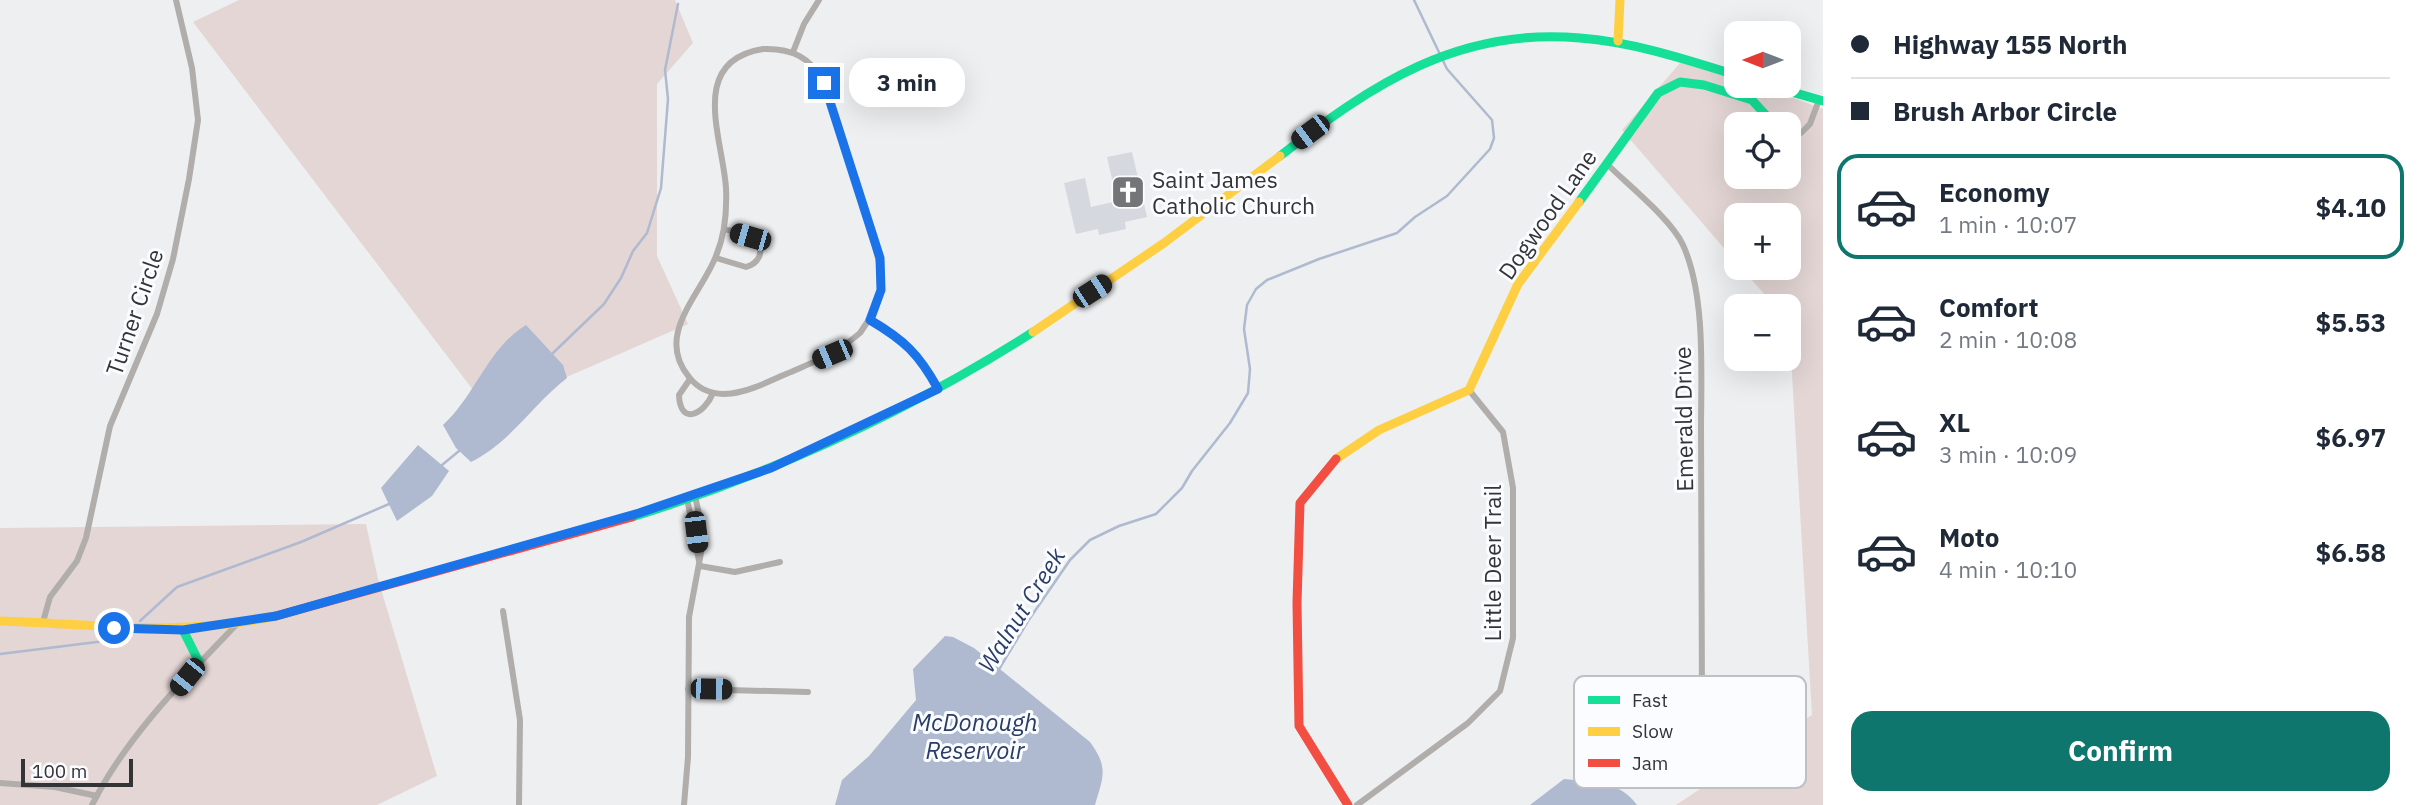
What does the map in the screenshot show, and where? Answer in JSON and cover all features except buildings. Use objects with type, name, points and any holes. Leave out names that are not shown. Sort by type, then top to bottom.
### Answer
[{"type":"main road","points":[[1618,41],[1620,0]]},
{"type":"main road","points":[[0,621],[136,630],[183,630],[237,623],[296,611],[691,497],[771,468],[938,389],[1045,323],[1154,250],[1335,114],[1403,71],[1457,50],[1503,39],[1572,36],[1618,41],[1724,72]]},
{"type":"main road","name":"Dogwood Lane","points":[[1469,390],[1518,284],[1658,93],[1673,84],[1686,82],[1740,95],[1752,100],[1763,112]]},
{"type":"main road","points":[[1801,94],[1821,100]]},
{"type":"main road","points":[[1348,805],[1299,726],[1297,603],[1300,503],[1334,460],[1378,430],[1469,390]]},
{"type":"main road","points":[[183,630],[200,662]]},
{"type":"street","name":"Turner Circle","points":[[43,622],[50,597],[77,561],[86,538],[110,426],[157,314],[173,259],[190,179],[198,120],[192,68],[176,0]]},
{"type":"street","points":[[793,52],[804,24],[819,0]]},
{"type":"street","points":[[763,49],[793,52],[809,61],[824,83],[880,258],[881,290],[870,320],[853,340],[832,354],[746,391],[713,393],[690,379],[677,352],[677,332],[716,258],[724,229],[726,190],[713,114],[716,86],[725,69],[743,55],[763,49]]},
{"type":"street","points":[[1801,133],[1810,124],[1821,100]]},
{"type":"street","name":"Emerald Drive","points":[[1607,164],[1652,207],[1682,243],[1693,275],[1701,391],[1702,676]]},
{"type":"street","points":[[716,258],[746,267],[756,262],[759,256],[759,247],[754,239],[724,229]]},
{"type":"street","points":[[870,320],[912,349],[938,389]]},
{"type":"street","points":[[690,379],[679,395],[681,407],[687,412],[695,414],[703,411],[713,393]]},
{"type":"street","name":"Little Deer Trail","points":[[1357,805],[1468,723],[1500,691],[1513,638],[1513,488],[1503,432],[1469,390]]},
{"type":"street","points":[[684,805],[688,764],[689,617],[700,566],[691,497]]},
{"type":"street","points":[[700,566],[735,572],[780,562]]},
{"type":"street","points":[[503,611],[520,720],[519,805]]},
{"type":"street","points":[[92,805],[129,748],[200,662],[237,623]]},
{"type":"street","points":[[688,688],[808,692]]},
{"type":"street","points":[[0,783],[55,787],[97,796]]},
{"type":"shaded area","points":[[239,0],[675,0],[693,43],[657,84],[657,256],[688,324],[489,411],[193,22]]},
{"type":"shaded area","points":[[1680,63],[1724,72],[1724,98],[1793,98],[1823,109],[1823,805],[1676,805],[1702,788],[1806,788],[1806,719],[1812,715],[1792,371],[1801,371],[1801,294],[1764,294],[1752,280],[1801,280],[1801,203],[1724,203],[1724,248],[1622,130]]},
{"type":"shaded area","points":[[366,524],[378,579],[437,776],[377,805],[0,805],[0,528]]},
{"type":"water","points":[[526,325],[563,365],[567,378],[498,445],[471,462],[456,448],[443,425],[464,400],[491,359]]},
{"type":"water","points":[[418,445],[449,471],[432,496],[397,521],[381,488]]},
{"type":"water","name":"McDonough Reservoir","points":[[945,636],[953,637],[974,648],[1090,742],[1100,759],[1103,773],[1095,805],[835,805],[842,780],[869,756],[916,700],[913,669]]},
{"type":"water","points":[[1564,779],[1574,780],[1574,788],[1615,788],[1637,805],[1530,805]]},
{"type":"waterway","name":"Walnut Creek","points":[[998,671],[1070,560],[1090,540],[1119,526],[1156,514],[1182,488],[1230,423],[1248,393],[1250,369],[1244,329],[1247,305],[1256,289],[1267,280],[1319,259],[1397,233],[1415,217],[1447,196],[1490,149],[1494,138],[1492,120],[1447,69],[1414,0]]},
{"type":"waterway","points":[[553,353],[604,304],[621,278],[633,251],[647,233],[661,188],[668,99],[665,70],[678,4]]},
{"type":"waterway","points":[[442,465],[459,451]]},
{"type":"waterway","points":[[140,621],[177,587],[301,542],[389,504]]},
{"type":"waterway","points":[[0,654],[121,639]]},
{"type":"traffic: fast","points":[[1280,156],[1383,84],[1456,52],[1495,42],[1536,37],[1600,40],[1659,52],[1724,71]]},
{"type":"traffic: fast","points":[[1579,202],[1658,93],[1680,82],[1704,85],[1752,100],[1763,112]]},
{"type":"traffic: fast","points":[[1801,95],[1823,101]]},
{"type":"traffic: fast","points":[[632,517],[737,481],[838,438],[937,388],[1033,332]]},
{"type":"traffic: fast","points":[[183,630],[199,662]]},
{"type":"traffic: slow","points":[[1618,41],[1620,0]]},
{"type":"traffic: slow","points":[[1033,332],[1164,243],[1280,156]]},
{"type":"traffic: slow","points":[[1336,459],[1379,430],[1469,390],[1518,284],[1579,202]]},
{"type":"traffic: slow","points":[[0,621],[172,628],[276,616]]},
{"type":"traffic: jam","points":[[1336,459],[1300,503],[1297,603],[1299,726],[1348,805]]},
{"type":"traffic: jam","points":[[276,616],[632,517]]},
{"type":"place","name":"Saint James Catholic Church","points":[[1128,192]]},
{"type":"route","points":[[114,628],[183,630],[276,616],[639,513],[771,468],[938,389],[912,349],[870,320],[881,290],[880,258],[824,83]]}]
